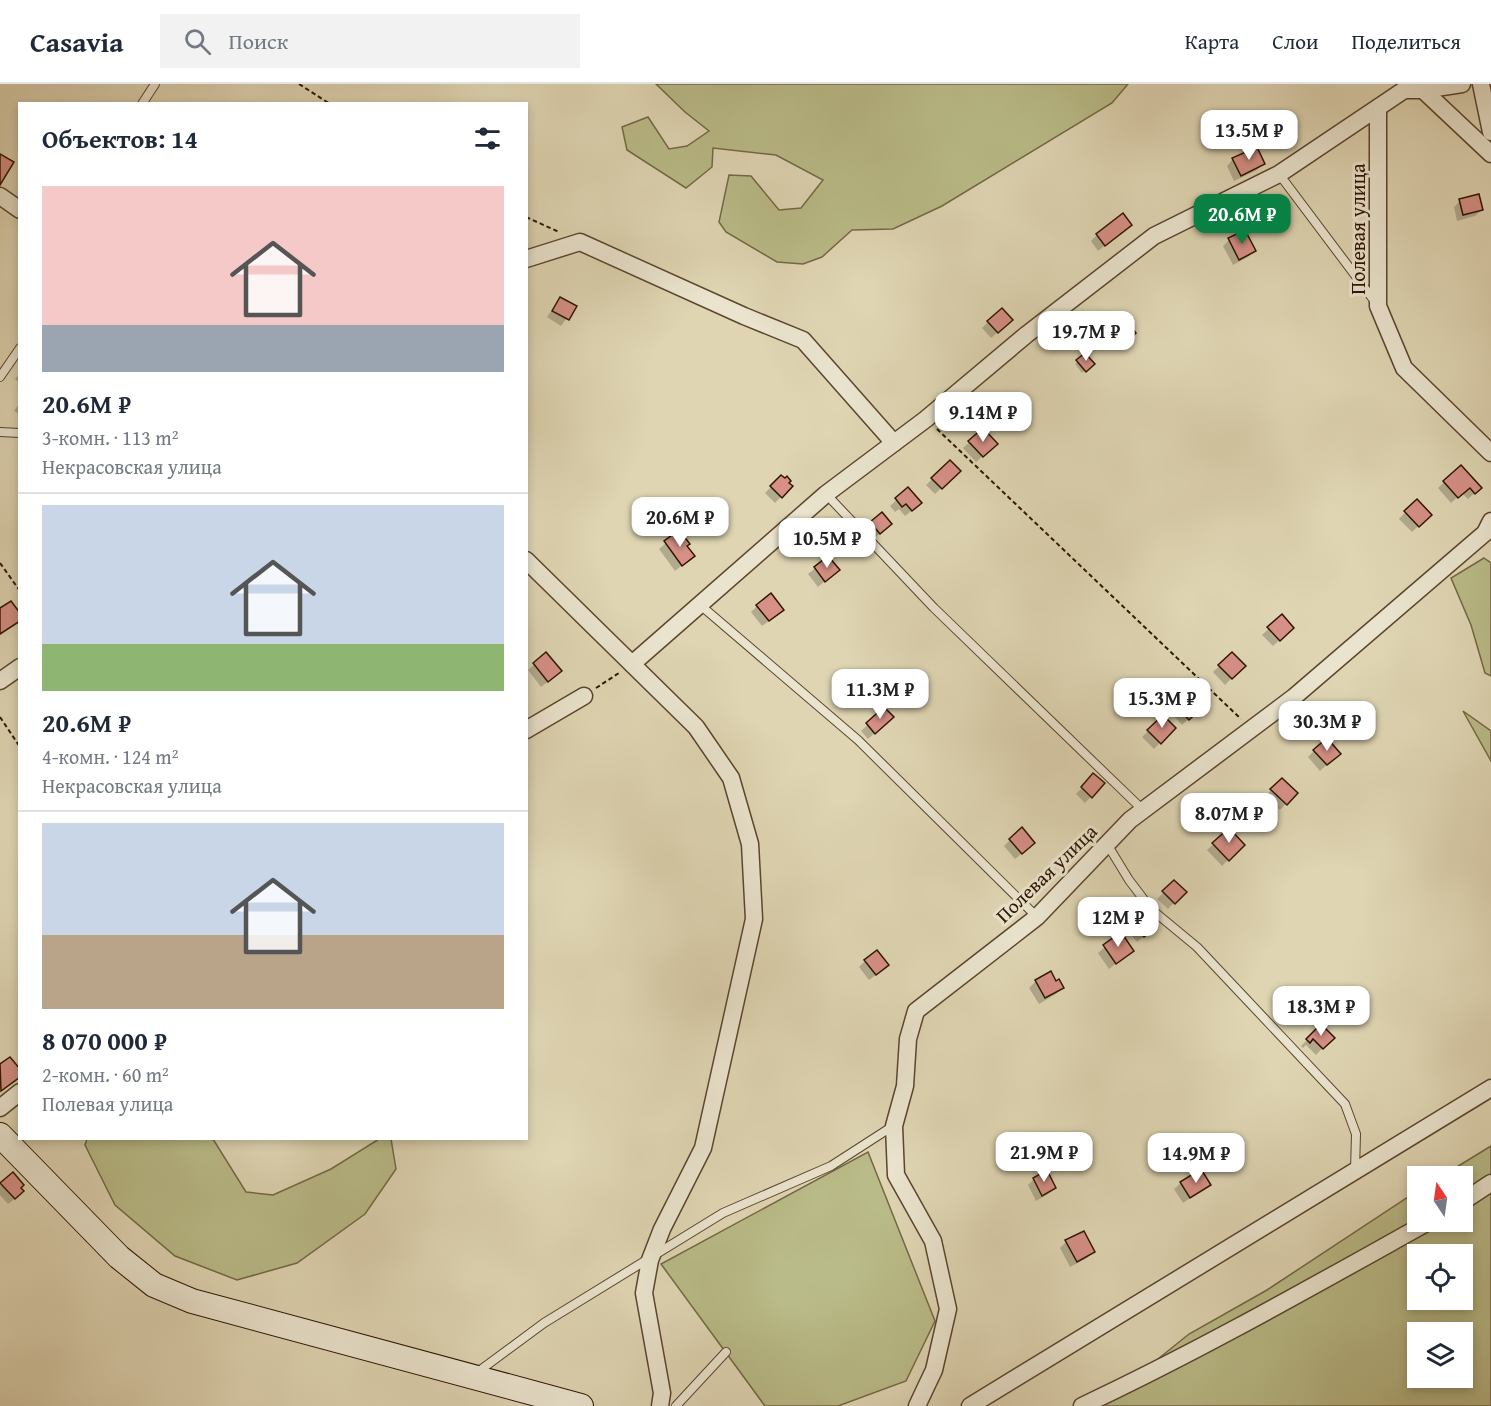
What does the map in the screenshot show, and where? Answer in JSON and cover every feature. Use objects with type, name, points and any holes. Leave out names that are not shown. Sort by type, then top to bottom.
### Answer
[{"type":"street","points":[[632,664],[826,494],[926,419],[1026,334],[1154,236],[1279,174],[1404,90],[1423,90],[1462,84]]},
{"type":"street","points":[[1481,84],[1491,132]]},
{"type":"street","points":[[1423,90],[1491,154]]},
{"type":"street","name":"Полевая улица","points":[[1378,108],[1378,306],[1404,368],[1491,453]]},
{"type":"street","points":[[0,196],[18,209]]},
{"type":"street","points":[[528,259],[580,242],[803,340],[894,443]]},
{"type":"street","name":"Полевая улица","points":[[916,1406],[933,1370],[948,1309],[933,1241],[896,1175],[894,1126],[905,1086],[908,1039],[916,1011],[1037,917],[1130,820],[1294,697],[1485,533],[1491,521]]},
{"type":"street","points":[[528,562],[696,727],[731,778],[750,843],[754,919],[703,1148],[662,1229],[650,1260],[644,1293],[662,1393],[660,1406]]},
{"type":"street","points":[[0,681],[18,668]]},
{"type":"street","points":[[528,729],[584,696]]},
{"type":"street","points":[[970,1406],[1491,1088]]},
{"type":"street","points":[[0,1108],[18,1094]]},
{"type":"street","points":[[0,1135],[119,1257],[154,1285],[192,1301],[581,1406]]},
{"type":"street","points":[[1473,1195],[1491,1183]]},
{"type":"street","points":[[1082,1406],[1293,1298],[1410,1232]]},
{"type":"lane","points":[[143,102],[155,84]]},
{"type":"lane","points":[[1279,174],[1378,306]]},
{"type":"lane","points":[[0,377],[18,351]]},
{"type":"lane","points":[[0,432],[18,433]]},
{"type":"lane","points":[[826,494],[934,608],[1143,810]]},
{"type":"lane","points":[[699,604],[858,740],[1037,917]]},
{"type":"lane","points":[[1107,844],[1150,909],[1197,947],[1345,1104],[1356,1134],[1355,1171]]},
{"type":"lane","points":[[472,1376],[544,1323],[650,1260],[723,1213],[831,1166],[894,1126]]},
{"type":"lane","points":[[676,1406],[726,1352]]},
{"type":"path","points":[[299,84],[327,102]]},
{"type":"path","points":[[528,218],[580,242]]},
{"type":"path","points":[[926,419],[1252,729]]},
{"type":"path","points":[[0,563],[18,588]]},
{"type":"path","points":[[584,696],[632,664]]},
{"type":"path","points":[[0,717],[18,744]]},
{"type":"green space","points":[[656,84],[1128,84],[1112,103],[942,206],[893,229],[852,230],[822,257],[803,264],[777,262],[726,232],[719,222],[729,175],[751,176],[779,210],[801,208],[823,180],[776,155],[713,148],[712,167],[686,188],[627,150],[622,127],[648,117],[669,149],[687,146],[709,131]]},
{"type":"green space","points":[[1484,558],[1491,563],[1491,676],[1485,673],[1471,625],[1451,578]]},
{"type":"green space","points":[[1463,711],[1491,731],[1491,761]]},
{"type":"green space","points":[[87,1140],[214,1140],[246,1192],[273,1195],[331,1169],[377,1140],[391,1140],[396,1169],[365,1214],[297,1263],[237,1280],[175,1256],[115,1205],[85,1145]]},
{"type":"green space","points":[[1491,1146],[1491,1406],[1089,1406],[1123,1387],[1189,1334],[1267,1290],[1407,1198],[1407,1232],[1473,1232],[1473,1166],[1458,1166]]},
{"type":"green space","points":[[868,1152],[935,1321],[906,1381],[838,1406],[765,1406],[661,1264]]},
{"type":"building","points":[[1257,147],[1265,164],[1241,176],[1232,158]]},
{"type":"building","points":[[0,154],[14,162],[0,185]]},
{"type":"building","points":[[1479,194],[1483,210],[1463,215],[1459,199]]},
{"type":"building","points":[[1123,213],[1132,225],[1105,246],[1096,234]]},
{"type":"building","points":[[1245,230],[1256,251],[1239,260],[1228,238]]},
{"type":"building","points":[[560,297],[577,306],[569,320],[552,311]]},
{"type":"building","points":[[1002,308],[1013,320],[998,333],[987,321]]},
{"type":"building","points":[[1123,316],[1136,333],[1122,344],[1109,326]]},
{"type":"building","points":[[1085,353],[1095,364],[1086,372],[1076,360]]},
{"type":"building","points":[[983,428],[998,444],[983,457],[968,441]]},
{"type":"building","points":[[950,460],[961,471],[942,489],[931,478]]},
{"type":"building","points":[[1461,465],[1482,488],[1475,494],[1470,488],[1458,498],[1443,481]]},
{"type":"building","points":[[781,475],[785,478],[787,476],[791,481],[789,483],[793,486],[782,498],[770,486]]},
{"type":"building","points":[[908,487],[922,503],[912,511],[906,504],[902,507],[895,498]]},
{"type":"building","points":[[1417,499],[1432,515],[1419,527],[1404,511]]},
{"type":"building","points":[[882,512],[892,524],[880,534],[870,522]]},
{"type":"building","points":[[679,530],[690,544],[687,546],[695,556],[682,566],[664,541]]},
{"type":"building","points":[[828,556],[840,570],[825,582],[814,567]]},
{"type":"building","points":[[771,593],[784,610],[769,621],[756,605]]},
{"type":"building","points":[[11,601],[18,610],[18,622],[0,634],[0,608]]},
{"type":"building","points":[[1282,614],[1294,628],[1280,641],[1267,627]]},
{"type":"building","points":[[546,652],[562,671],[548,682],[533,663]]},
{"type":"building","points":[[1232,652],[1246,666],[1232,679],[1218,665]]},
{"type":"building","points":[[1193,692],[1205,705],[1189,720],[1177,707]]},
{"type":"building","points":[[884,707],[894,717],[875,734],[866,723]]},
{"type":"building","points":[[1163,715],[1176,728],[1161,744],[1147,730]]},
{"type":"building","points":[[1327,738],[1341,754],[1327,765],[1313,750]]},
{"type":"building","points":[[1093,773],[1105,783],[1092,798],[1081,787]]},
{"type":"building","points":[[1282,778],[1298,793],[1287,805],[1270,789]]},
{"type":"building","points":[[1022,827],[1035,843],[1022,854],[1009,839]]},
{"type":"building","points":[[1229,828],[1245,845],[1229,861],[1212,843]]},
{"type":"building","points":[[1174,880],[1187,892],[1175,904],[1162,891]]},
{"type":"building","points":[[1138,907],[1156,927],[1144,937],[1132,923],[1130,925],[1124,919]]},
{"type":"building","points":[[1121,932],[1134,951],[1116,964],[1103,945]]},
{"type":"building","points":[[877,950],[889,965],[876,975],[864,960]]},
{"type":"building","points":[[1051,971],[1056,981],[1059,979],[1064,988],[1045,998],[1035,980]]},
{"type":"building","points":[[1321,1024],[1335,1038],[1323,1049],[1313,1039],[1310,1043],[1306,1039]]},
{"type":"building","points":[[10,1057],[18,1067],[18,1078],[1,1091],[0,1064]]},
{"type":"building","points":[[1201,1169],[1211,1185],[1190,1198],[1180,1182]]},
{"type":"building","points":[[1047,1170],[1056,1188],[1042,1196],[1033,1178]]},
{"type":"building","points":[[13,1172],[24,1185],[21,1188],[24,1191],[15,1199],[0,1183]]},
{"type":"building","points":[[1084,1231],[1095,1252],[1077,1262],[1065,1240]]}]
